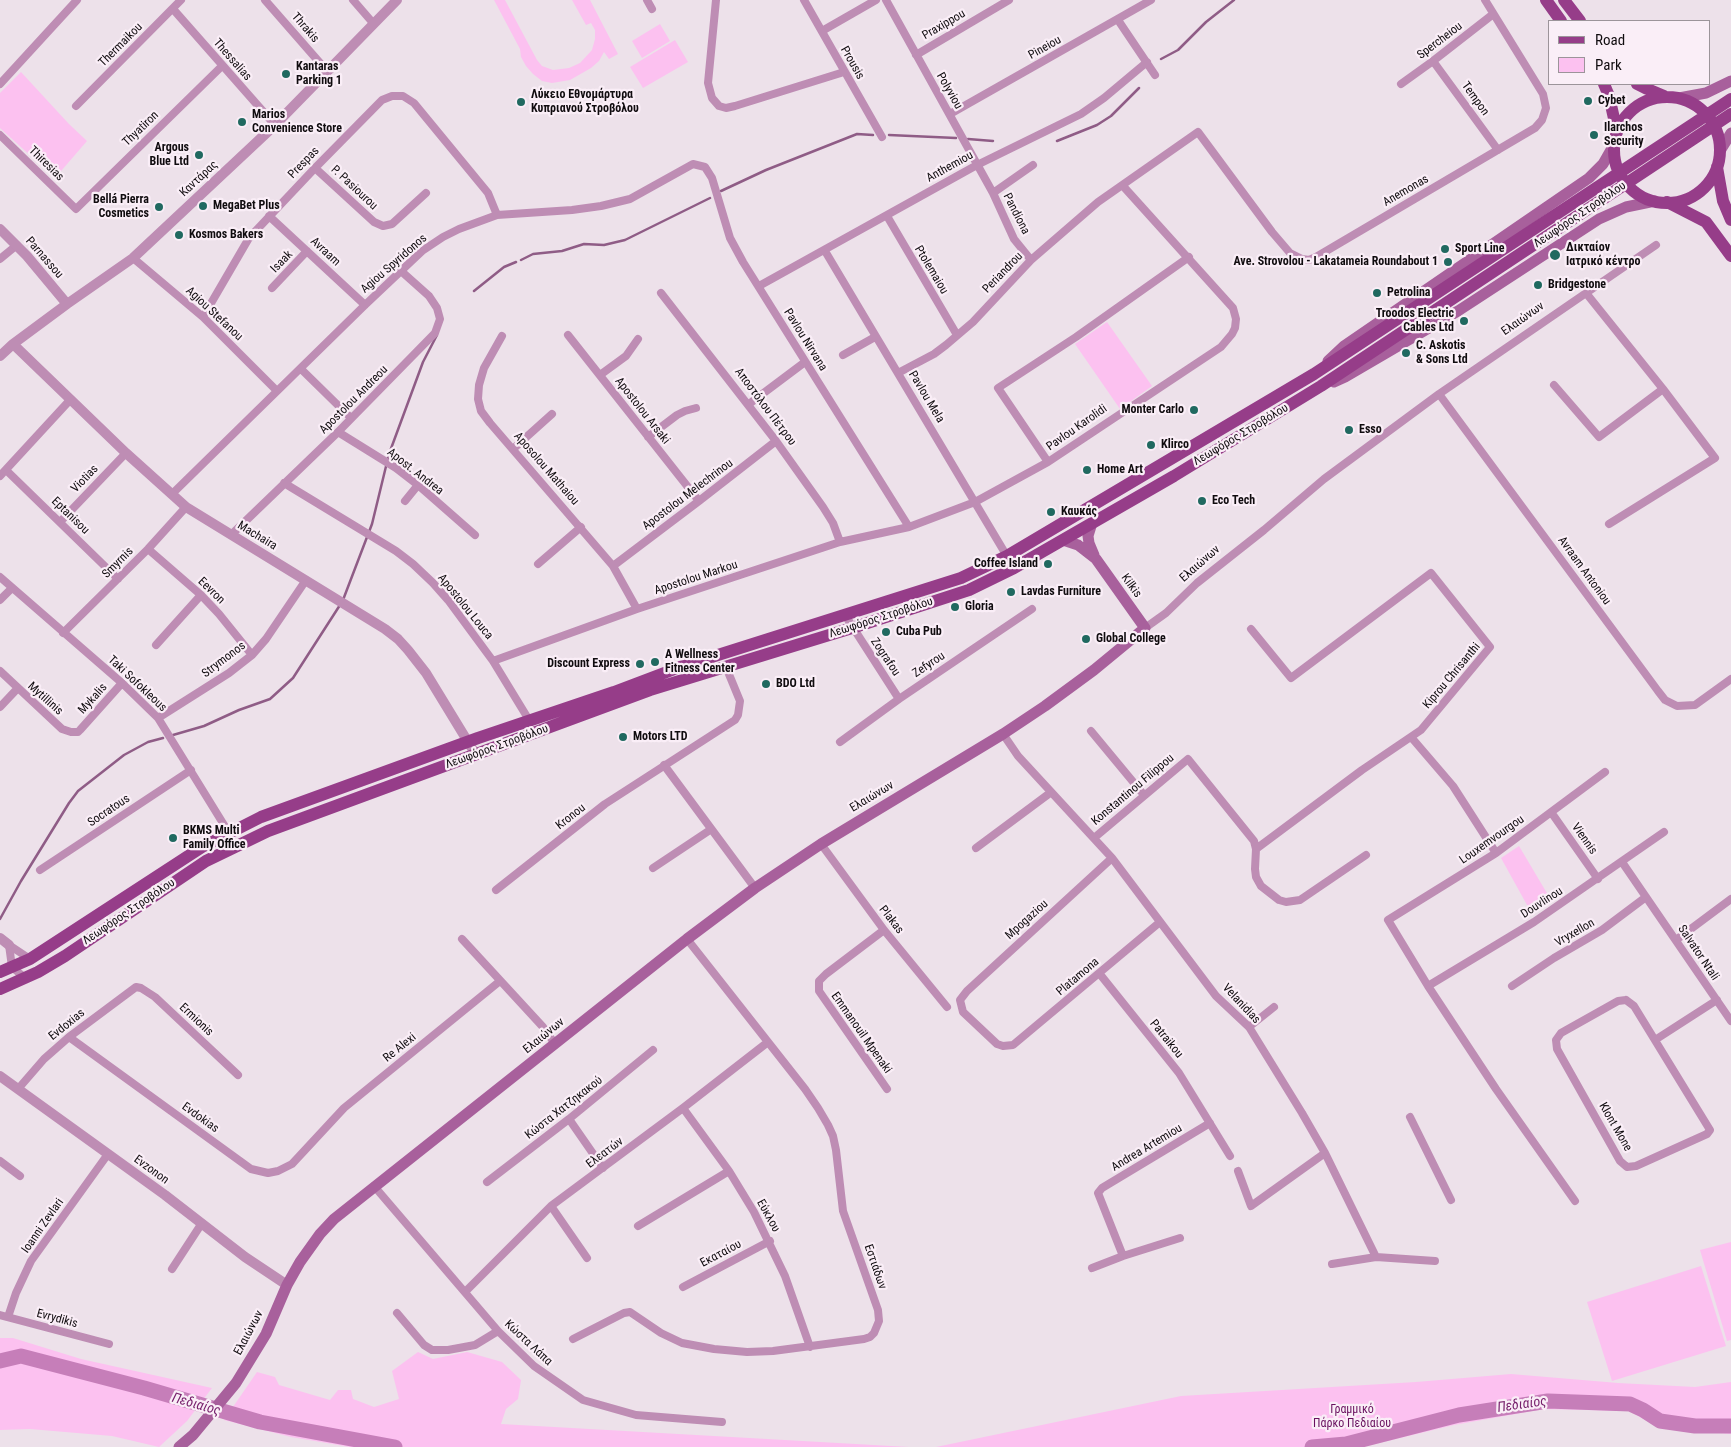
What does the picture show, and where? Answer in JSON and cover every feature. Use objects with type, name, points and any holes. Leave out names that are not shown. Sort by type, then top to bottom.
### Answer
[{"type":"main road","points":[[1546,0],[1560,20]]},
{"type":"main road","points":[[1564,0],[1579,20]]},
{"type":"main road","points":[[1314,374],[1344,346],[1589,178],[1603,164],[1628,114],[1639,105],[1653,99],[1706,93],[1731,81]]},
{"type":"main road","points":[[1604,85],[1609,96],[1616,138],[1616,162],[1624,180],[1638,193],[1706,222],[1731,256]]},
{"type":"main road","points":[[1639,85],[1652,92],[1700,108],[1710,119],[1717,133],[1720,151]]},
{"type":"main road","name":"Λεωφόρος Στροβόλου","points":[[0,972],[30,959],[202,846],[261,817],[468,741],[614,692],[680,667],[961,578],[1007,556],[1314,374],[1731,99]]},
{"type":"main road","name":"Λεωφόρος Στροβόλου","points":[[0,989],[26,978],[65,956],[206,861],[268,830],[650,690],[969,590],[1014,568],[1321,386],[1731,114]]},
{"type":"main road","points":[[1321,386],[1345,377],[1458,311],[1598,219],[1626,207],[1687,198],[1700,191],[1711,179],[1717,166],[1720,151],[1731,133]]},
{"type":"main road","points":[[1717,166],[1721,195],[1731,220]]},
{"type":"main road","name":"Kilkis","points":[[1092,523],[1088,536],[1096,559],[1145,628]]},
{"type":"main road","name":"Kilkis","points":[[1063,540],[1078,545],[1096,559]]},
{"type":"main road","name":"Ελαιώνων","points":[[183,1443],[236,1383],[266,1334],[287,1286],[308,1249],[334,1219],[374,1186],[431,1144],[687,939],[755,888],[821,844],[1003,734],[1045,706],[1145,628]]},
{"type":"street","points":[[0,84],[77,0]]},
{"type":"street","name":"Thermaikou","points":[[76,106],[181,0]]},
{"type":"street","name":"Thrakis","points":[[265,0],[327,71]]},
{"type":"street","points":[[353,0],[373,23]]},
{"type":"street","name":"Καντάρας","points":[[0,356],[12,344],[133,258],[275,125],[397,0]]},
{"type":"street","points":[[647,0],[652,9]]},
{"type":"street","points":[[716,0],[708,83],[712,98],[719,106],[726,108],[735,106],[844,72]]},
{"type":"street","name":"Prousis","points":[[804,0],[882,137]]},
{"type":"street","points":[[822,31],[876,0]]},
{"type":"street","name":"Polyviou","points":[[886,0],[993,193]]},
{"type":"street","name":"Praxippou","points":[[916,55],[1009,0]]},
{"type":"street","name":"Pineiou","points":[[950,114],[1151,0]]},
{"type":"street","points":[[1485,0],[1492,15]]},
{"type":"street","name":"Thessalias","points":[[173,8],[275,125]]},
{"type":"street","name":"Spercheiou","points":[[1401,84],[1492,15]]},
{"type":"street","name":"Anemonas","points":[[1272,232],[1290,253],[1309,260],[1534,128],[1542,120],[1546,108],[1542,94],[1535,80],[1492,15]]},
{"type":"street","points":[[1118,20],[1155,75]]},
{"type":"street","name":"Tempon","points":[[1433,61],[1498,150]]},
{"type":"street","name":"Anthemiou","points":[[759,286],[977,165],[1081,114],[1104,98],[1147,62]]},
{"type":"street","name":"Thyatiron","points":[[76,209],[222,66]]},
{"type":"street","name":"Prespas","points":[[203,317],[250,238],[382,100],[392,96],[403,96],[414,104],[488,193],[497,215]]},
{"type":"street","name":"Periandrou","points":[[898,373],[934,354],[957,335],[1032,260],[1098,202],[1198,132],[1272,232]]},
{"type":"street","name":"Thiresias","points":[[0,135],[76,209]]},
{"type":"street","name":"Agiou Spyridonos","points":[[172,494],[422,251],[444,237],[459,229],[497,215],[601,206],[630,199],[693,164]]},
{"type":"street","name":"Pavlou Nirvana","points":[[693,164],[705,168],[712,178],[730,238],[743,262],[909,527]]},
{"type":"street","name":"Pandiona","points":[[1032,260],[1014,238],[993,193],[1033,165]]},
{"type":"street","name":"P. Pasiourou","points":[[315,168],[374,222],[383,226],[392,224],[426,192]]},
{"type":"street","points":[[1048,462],[998,388],[1076,337],[1189,257],[1123,186]]},
{"type":"street","name":"Avraam","points":[[269,216],[365,305]]},
{"type":"street","name":"Ptolemaiou","points":[[887,216],[957,335]]},
{"type":"street","name":"Parnassou","points":[[0,229],[17,245],[67,304]]},
{"type":"street","points":[[0,259],[17,245]]},
{"type":"street","name":"Ελαιώνων","points":[[1145,628],[1166,613],[1209,573],[1264,530],[1324,479],[1440,394],[1656,245]]},
{"type":"street","name":"Isaak","points":[[272,288],[308,251]]},
{"type":"street","name":"Pavlou Mela","points":[[825,251],[1014,568]]},
{"type":"street","name":"Pavlou Karolidi","points":[[909,527],[976,502],[1048,462],[1221,347],[1232,334],[1236,319],[1233,308],[1189,257]]},
{"type":"street","name":"Agiou Stefanou","points":[[133,258],[203,317],[277,391]]},
{"type":"street","name":"Apostolou Andreou","points":[[231,535],[428,342],[440,319],[437,308],[429,296],[401,271]]},
{"type":"street","name":"Αποστόλου Πέτρου","points":[[661,293],[776,441],[823,507],[833,523],[840,542]]},
{"type":"street","points":[[1586,293],[1663,389],[1715,458],[1609,524]]},
{"type":"street","name":"Apostolou Arsaki","points":[[568,335],[699,501]]},
{"type":"street","name":"Aposolou Mathaiou","points":[[502,336],[484,368],[479,385],[478,399],[482,411],[490,423],[613,566],[637,609]]},
{"type":"street","points":[[843,355],[875,337]]},
{"type":"street","points":[[600,375],[626,356],[638,338]]},
{"type":"street","name":"Machaira","points":[[12,344],[126,453],[186,507],[385,629],[408,650],[426,673],[476,755]]},
{"type":"street","points":[[749,404],[806,362]]},
{"type":"street","points":[[301,369],[351,418]]},
{"type":"street","points":[[1554,385],[1599,438],[1663,389]]},
{"type":"street","name":"Avraam Antoniou","points":[[1440,394],[1665,700],[1677,706],[1695,705],[1731,679]]},
{"type":"street","points":[[0,476],[70,400]]},
{"type":"street","points":[[648,437],[677,415],[696,408]]},
{"type":"street","points":[[513,449],[552,414]]},
{"type":"street","name":"Apost. Andrea","points":[[338,432],[383,460],[418,485],[475,535]]},
{"type":"street","name":"Apostolou Melechrinou","points":[[613,566],[776,441]]},
{"type":"street","name":"Viotias","points":[[60,522],[126,453]]},
{"type":"street","name":"Eptanisou","points":[[6,470],[118,579]]},
{"type":"street","name":"Apostolou Louca","points":[[284,483],[374,537],[413,564],[433,583],[494,661],[529,720]]},
{"type":"street","points":[[405,501],[418,485]]},
{"type":"street","name":"Smyrnis","points":[[63,633],[148,549],[186,507]]},
{"type":"street","name":"Apostolou Markou","points":[[494,661],[637,609],[840,542],[909,527]]},
{"type":"street","points":[[538,564],[581,528]]},
{"type":"street","name":"Eevron","points":[[148,549],[201,595],[252,654]]},
{"type":"street","name":"Kiprou Chrisanthi","points":[[1251,629],[1291,678],[1431,574],[1490,647],[1421,730],[1362,770],[1256,849]]},
{"type":"street","name":"Taki Sofokleous","points":[[0,577],[122,683],[158,718],[229,833]]},
{"type":"street","name":"Strymonos","points":[[158,718],[229,673],[252,654],[266,639],[306,580]]},
{"type":"street","points":[[0,600],[12,588]]},
{"type":"street","points":[[156,645],[201,595]]},
{"type":"street","name":"Zefyrou","points":[[840,742],[899,699],[1032,609]]},
{"type":"street","name":"Zografou","points":[[845,615],[899,699]]},
{"type":"street","name":"Kronou","points":[[496,890],[605,804],[735,720],[738,715],[740,701],[726,667]]},
{"type":"street","name":"Mytillinis","points":[[0,671],[17,689],[62,729],[71,732],[78,732],[80,730]]},
{"type":"street","name":"Mykalis","points":[[80,730],[122,683]]},
{"type":"street","points":[[0,706],[17,689]]},
{"type":"street","points":[[1091,730],[1144,795]]},
{"type":"street","name":"Velanidias","points":[[1003,734],[1018,756],[1050,793],[1112,858],[1216,996],[1249,1027],[1325,1153],[1376,1258]]},
{"type":"street","points":[[1411,737],[1453,786],[1496,853]]},
{"type":"street","name":"Konstantinou Filippou","points":[[1094,838],[1188,759],[1254,841],[1256,849]]},
{"type":"street","points":[[664,766],[755,888]]},
{"type":"street","name":"Socratous","points":[[40,870],[191,770]]},
{"type":"street","name":"Louxemvourgou","points":[[1428,986],[1388,920],[1496,853],[1605,772]]},
{"type":"street","points":[[976,848],[1050,793]]},
{"type":"street","name":"Viennis","points":[[1551,812],[1598,879]]},
{"type":"street","points":[[653,868],[710,830]]},
{"type":"street","name":"Douvlinou","points":[[1428,986],[1534,922],[1664,832]]},
{"type":"street","name":"Plakas","points":[[821,844],[884,930],[948,1007]]},
{"type":"street","points":[[1256,849],[1256,877],[1262,886],[1279,900],[1286,902],[1300,900],[1366,855]]},
{"type":"street","name":"Mpogaziou","points":[[1008,1046],[998,1044],[963,1012],[960,1000],[966,991],[1112,858]]},
{"type":"street","name":"Salvator Ntali","points":[[1622,862],[1731,1021]]},
{"type":"street","name":"Vryxellon","points":[[1512,986],[1554,958],[1602,930],[1646,897]]},
{"type":"street","points":[[1676,940],[1731,899]]},
{"type":"street","name":"Platamona","points":[[1008,1046],[1013,1045],[1160,922]]},
{"type":"street","name":"Emmanouil Mpenaki","points":[[884,930],[826,974],[819,981],[819,991],[887,1089]]},
{"type":"street","points":[[0,938],[30,959]]},
{"type":"street","points":[[462,938],[543,1026],[555,1044]]},
{"type":"street","name":"Εστιάδων","points":[[573,1339],[624,1313],[630,1312],[661,1334],[682,1343],[714,1349],[747,1352],[810,1347],[864,1339],[870,1337],[877,1328],[879,1315],[843,1211],[833,1136],[818,1108],[687,939]]},
{"type":"street","points":[[9,945],[12,967],[26,978]]},
{"type":"street","name":"Patraikou","points":[[1099,973],[1179,1073],[1230,1156]]},
{"type":"street","name":"Re Alexi","points":[[318,1136],[344,1108],[500,981]]},
{"type":"street","points":[[1428,986],[1496,1089],[1575,1201]]},
{"type":"street","name":"Evdoxias","points":[[18,1089],[44,1059],[69,1037],[136,987]]},
{"type":"street","name":"Ermionis","points":[[136,987],[155,997],[238,1075]]},
{"type":"street","name":"Klont Mone","points":[[1626,1000],[1634,1006],[1655,1040],[1710,1130],[1707,1134],[1636,1166],[1627,1167],[1620,1161],[1557,1049],[1556,1040],[1561,1033],[1618,1001],[1626,1000]]},
{"type":"street","points":[[1655,1040],[1717,1000]]},
{"type":"street","points":[[1249,1027],[1274,1007]]},
{"type":"street","name":"Evdokias","points":[[69,1037],[251,1169],[268,1173],[278,1171],[292,1164],[318,1136]]},
{"type":"street","name":"Ελεατών","points":[[465,1292],[551,1206],[604,1168],[768,1042]]},
{"type":"street","name":"Κώστα Χατζηκακού","points":[[487,1182],[569,1119],[653,1050]]},
{"type":"street","name":"Evzonon","points":[[0,1076],[165,1194],[245,1257],[287,1286]]},
{"type":"street","name":"Εύκλου","points":[[683,1108],[729,1171],[770,1241],[785,1276],[810,1347]]},
{"type":"street","points":[[1410,1116],[1451,1200]]},
{"type":"street","points":[[569,1119],[604,1168]]},
{"type":"street","name":"Andrea Artemiou","points":[[1123,1256],[1098,1193],[1102,1188],[1210,1123]]},
{"type":"street","points":[[1238,1171],[1252,1206],[1325,1153]]},
{"type":"street","name":"Ioanni Zevlari","points":[[4,1316],[31,1261],[108,1154]]},
{"type":"street","points":[[1,1165],[20,1176]]},
{"type":"street","points":[[638,1226],[729,1171]]},
{"type":"street","name":"Κώστα Λάπα","points":[[374,1186],[498,1331],[534,1366],[583,1400],[636,1415],[722,1422]]},
{"type":"street","points":[[551,1206],[587,1258]]},
{"type":"street","points":[[172,1269],[202,1224]]},
{"type":"street","points":[[1092,1268],[1180,1238]]},
{"type":"street","name":"Εκαταίου","points":[[683,1287],[770,1241]]},
{"type":"street","points":[[1332,1264],[1376,1258],[1435,1261]]},
{"type":"street","points":[[397,1313],[424,1345],[432,1350],[448,1350],[475,1345],[498,1331]]},
{"type":"street","name":"Evrydikis","points":[[4,1316],[109,1344]]},
{"type":"green space","points":[[494,0],[505,0],[542,66],[553,70],[569,68],[580,63],[592,50],[595,30],[591,23],[586,25],[572,0],[590,0],[618,54],[609,59],[604,52],[599,61],[591,68],[570,80],[552,83],[542,81],[526,66],[521,57],[520,49]]},
{"type":"green space","points":[[660,24],[670,41],[642,58],[632,41]]},
{"type":"green space","points":[[675,40],[688,62],[643,88],[630,67]]},
{"type":"green space","points":[[21,72],[87,141],[55,178],[0,128],[0,93]]},
{"type":"green space","points":[[1107,322],[1152,386],[1120,409],[1075,344]]},
{"type":"green space","points":[[1519,846],[1551,900],[1532,914],[1501,858]]},
{"type":"green space","points":[[1731,1242],[1731,1340],[1727,1341],[1700,1250]]},
{"type":"green space","points":[[1701,1266],[1726,1346],[1612,1381],[1587,1302]]},
{"type":"green space","points":[[0,1338],[13,1338],[81,1359],[212,1388],[187,1421],[159,1447],[112,1436],[30,1429],[0,1430]]},
{"type":"green space","points":[[418,1352],[433,1359],[467,1352],[502,1362],[521,1380],[518,1399],[506,1409],[501,1424],[909,1447],[350,1447],[291,1437],[224,1420],[257,1372],[275,1377],[279,1385],[330,1400],[338,1390],[351,1390],[353,1399],[374,1407],[399,1399],[392,1371]]},
{"type":"green space","name":"Γραμμικό Πάρκο Πεδιαίου","points":[[1511,1374],[1695,1387],[1731,1382],[1731,1434],[1658,1427],[1629,1411],[1544,1409],[1454,1425],[1363,1447],[936,1447],[1181,1396],[1416,1382]]},
{"type":"waterway","points":[[1161,59],[1178,50],[1206,22],[1234,0]]},
{"type":"waterway","points":[[1057,141],[1097,125],[1111,116],[1139,88]]},
{"type":"waterway","points":[[721,191],[766,170],[857,134],[873,135]]},
{"type":"waterway","points":[[889,135],[956,138]]},
{"type":"waterway","points":[[968,139],[993,141]]},
{"type":"waterway","points":[[521,260],[533,254],[562,251],[584,244],[604,245],[625,240],[710,198]]},
{"type":"waterway","points":[[474,291],[504,267],[516,262]]},
{"type":"waterway","points":[[343,600],[372,524],[389,454],[423,362],[437,335]]},
{"type":"waterway","points":[[173,735],[204,726],[239,710],[270,699],[293,678],[340,605]]},
{"type":"waterway","points":[[0,919],[21,881],[78,791],[124,755],[148,742],[163,738]]},
{"type":"waterway","name":"Πεδιαίος","points":[[0,1361],[21,1356],[144,1388],[260,1422],[395,1447]]},
{"type":"waterway","name":"Πεδιαίος","points":[[1312,1447],[1346,1444],[1459,1415],[1548,1401],[1630,1404],[1660,1421],[1695,1426],[1731,1426]]},
{"type":"place","name":"Kantaras Parking 1","points":[[286,74]]},
{"type":"place","name":"Cybet","points":[[1588,101]]},
{"type":"place","name":"Λύκειο Εθνομάρτυρα Κυπριανού Στροβόλου","points":[[521,102]]},
{"type":"place","name":"Marios Convenience Store","points":[[242,122]]},
{"type":"place","name":"Ilarchos Security","points":[[1594,135]]},
{"type":"place","name":"Argous Blue Ltd","points":[[199,155]]},
{"type":"place","name":"MegaBet Plus","points":[[203,206]]},
{"type":"place","name":"Bellá Pierra Cosmetics","points":[[159,207]]},
{"type":"place","name":"Kosmos Bakers","points":[[179,235]]},
{"type":"place","name":"Sport Line","points":[[1445,249]]},
{"type":"place","name":"Δικταίον Ιατρικό κέντρο","points":[[1555,255]]},
{"type":"place","name":"Ave. Strovolou - Lakatameia Roundabout 1","points":[[1448,262]]},
{"type":"place","name":"Bridgestone","points":[[1538,285]]},
{"type":"place","name":"Petrolina","points":[[1377,293]]},
{"type":"place","name":"Troodos Electric Cables Ltd","points":[[1464,321]]},
{"type":"place","name":"C. Askotis & Sons Ltd","points":[[1406,353]]},
{"type":"place","name":"Monter Carlo","points":[[1194,410]]},
{"type":"place","name":"Esso","points":[[1349,430]]},
{"type":"place","name":"Klirco","points":[[1151,445]]},
{"type":"place","name":"Home Art","points":[[1087,470]]},
{"type":"place","name":"Eco Tech","points":[[1202,501]]},
{"type":"place","name":"Καυκάς","points":[[1051,512]]},
{"type":"place","name":"Coffee Island","points":[[1048,564]]},
{"type":"place","name":"Lavdas Furniture","points":[[1011,592]]},
{"type":"place","name":"Gloria","points":[[955,607]]},
{"type":"place","name":"Cuba Pub","points":[[886,632]]},
{"type":"place","name":"Global College","points":[[1086,639]]},
{"type":"place","name":"A Wellness Fitness Center","points":[[655,662]]},
{"type":"place","name":"Discount Express","points":[[640,664]]},
{"type":"place","name":"BDO Ltd","points":[[766,684]]},
{"type":"place","name":"Motors LTD","points":[[623,737]]},
{"type":"place","name":"BKMS Multi Family Office","points":[[173,838]]}]
